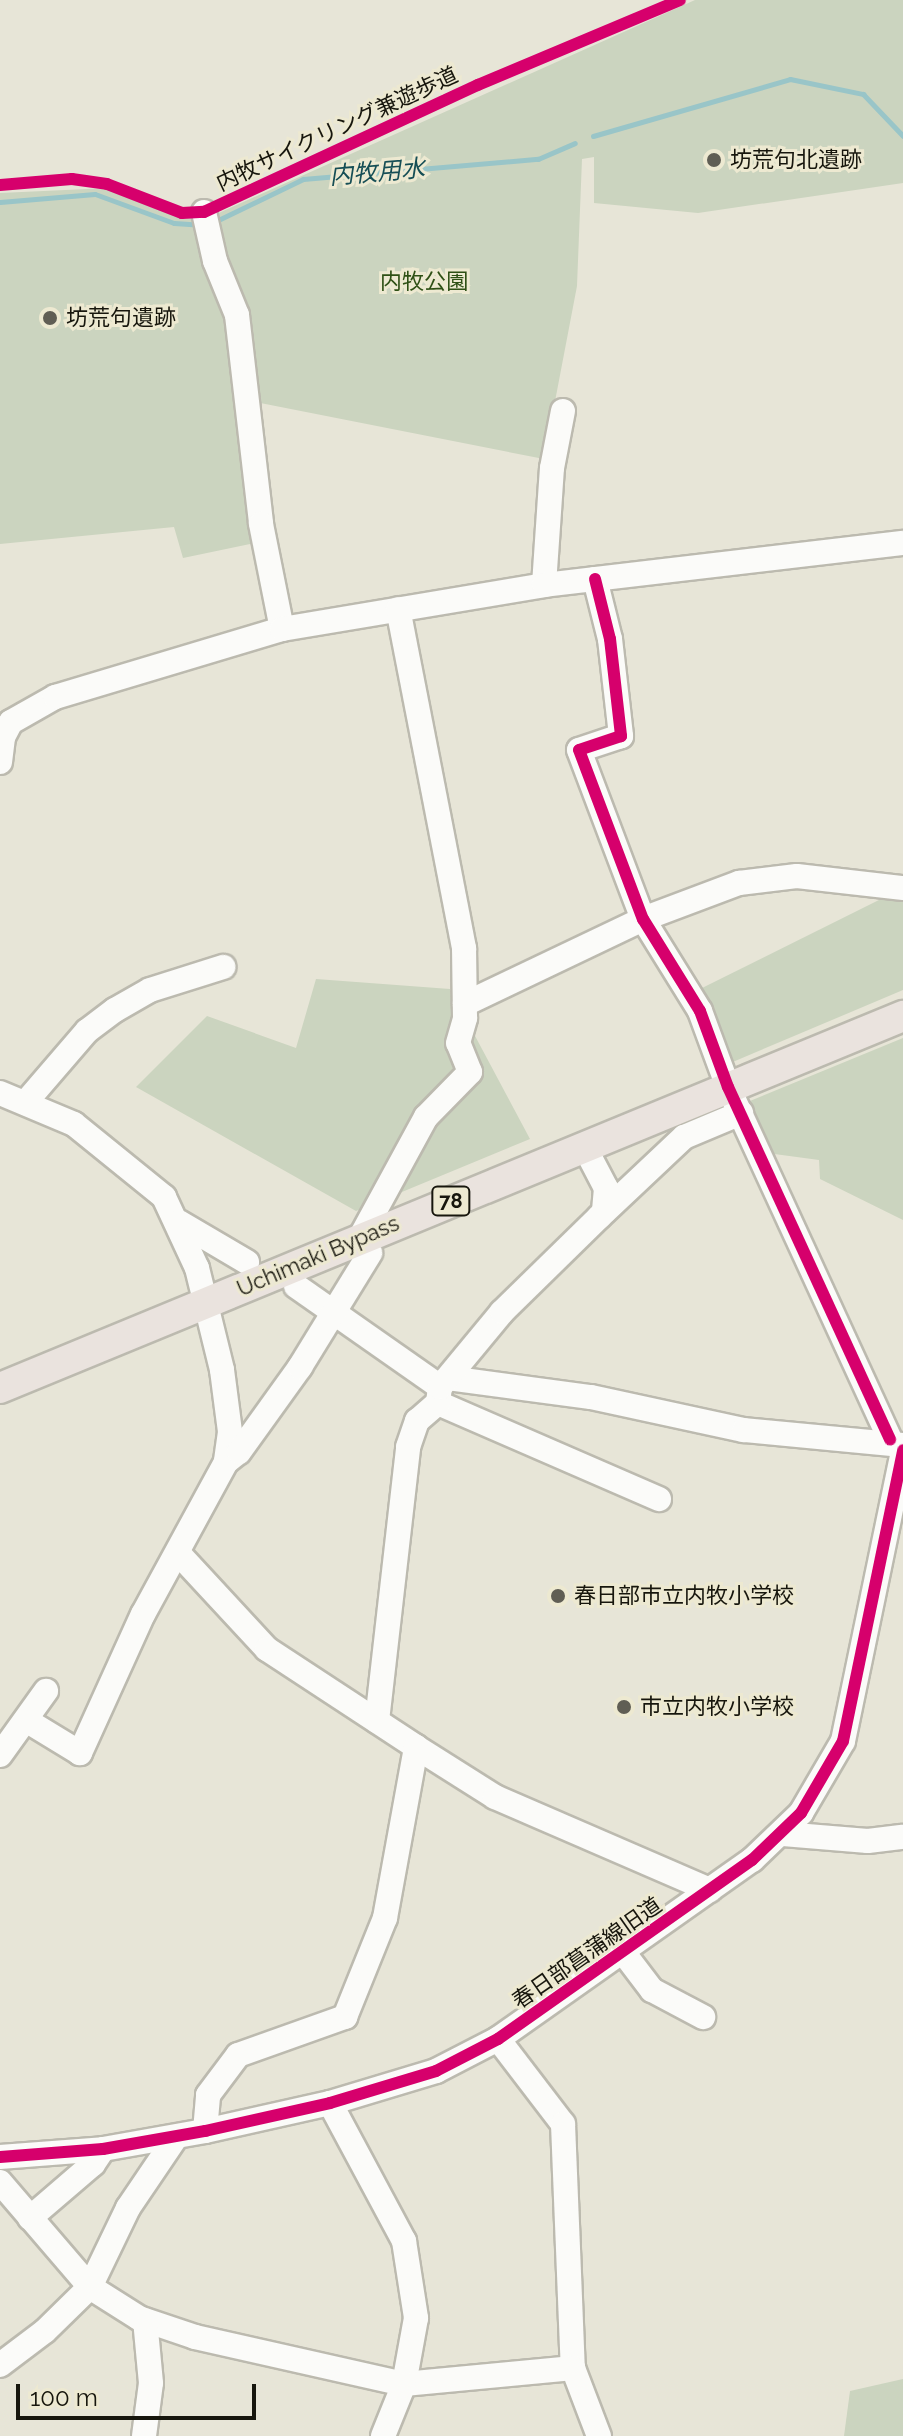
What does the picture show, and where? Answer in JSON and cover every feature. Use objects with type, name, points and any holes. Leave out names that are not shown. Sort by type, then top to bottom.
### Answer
[{"type":"main road","name":"Uchimaki Bypass","points":[[0,1388],[205,1303],[365,1246],[584,1146],[734,1100],[903,1016]]},
{"type":"street","points":[[206,220],[215,261],[237,315],[261,524],[282,629]]},
{"type":"street","points":[[544,585],[552,468],[563,411]]},
{"type":"street","points":[[0,762],[3,737],[11,722],[55,697],[282,629],[544,585],[903,543]]},
{"type":"street","points":[[595,579],[610,639],[621,736],[579,750],[643,919],[700,1011],[734,1100],[899,1445]]},
{"type":"street","points":[[26,1720],[80,1753],[130,1639],[226,1462],[262,1421],[335,1309],[426,1117],[470,1072],[458,1043],[465,1004],[464,948],[398,609]]},
{"type":"street","points":[[465,1004],[643,919],[762,877],[903,888]]},
{"type":"street","points":[[25,1103],[87,1031],[115,1010],[150,990],[223,967]]},
{"type":"street","points":[[0,1093],[74,1124],[109,1149],[164,1197],[179,1222],[205,1303],[228,1404],[226,1462]]},
{"type":"street","points":[[377,1721],[408,1447],[417,1421],[502,1312],[684,1137],[734,1100]]},
{"type":"street","points":[[584,1146],[606,1188],[604,1212]]},
{"type":"street","points":[[179,1222],[247,1262]]},
{"type":"street","points":[[296,1286],[335,1309],[442,1389],[659,1499]]},
{"type":"street","points":[[442,1389],[591,1397],[744,1430],[899,1445]]},
{"type":"street","name":"春日部菖蒲線旧道","points":[[0,2157],[103,2149],[176,2137],[330,2103],[436,2071],[498,2039],[710,1890],[783,1834],[816,1794],[843,1741],[899,1445]]},
{"type":"street","points":[[178,1553],[267,1649],[416,1747],[495,1797],[710,1890]]},
{"type":"street","points":[[0,1755],[46,1691]]},
{"type":"street","points":[[205,2131],[208,2095],[238,2055],[345,2017],[385,1918],[416,1747]]},
{"type":"street","points":[[783,1834],[868,1841],[903,1837]]},
{"type":"street","points":[[623,1952],[652,1990],[703,2017]]},
{"type":"street","points":[[498,2039],[563,2124],[573,2368],[599,2436]]},
{"type":"street","points":[[330,2103],[404,2241],[416,2318],[404,2384],[383,2436]]},
{"type":"street","points":[[0,2365],[45,2331],[90,2287],[128,2208],[176,2137]]},
{"type":"street","points":[[30,2218],[93,2164],[103,2149]]},
{"type":"street","points":[[0,2182],[90,2287],[145,2320],[195,2337],[404,2384],[573,2368]]},
{"type":"street","points":[[145,2320],[151,2383],[146,2434]]},
{"type":"green space","name":"内牧公園","points":[[695,0],[903,0],[903,183],[698,213],[594,203],[594,157],[582,159],[577,286],[544,459],[250,401],[265,541],[183,558],[174,527],[0,544],[0,193],[109,188],[180,218],[212,216]]},
{"type":"green space","points":[[893,893],[903,895],[903,990],[728,1064],[698,990]]},
{"type":"green space","points":[[316,979],[450,989],[530,1139],[356,1211],[136,1087],[207,1016],[296,1048]]},
{"type":"green space","points":[[903,1038],[903,1220],[820,1179],[819,1160],[767,1153],[745,1103]]},
{"type":"green space","points":[[903,2379],[903,2436],[844,2436],[850,2391]]},
{"type":"waterway","name":"内牧用水","points":[[593,136],[790,79],[863,94],[903,136]]},
{"type":"waterway","name":"内牧用水","points":[[214,222],[303,179],[538,159],[575,143]]},
{"type":"waterway","name":"内牧用水","points":[[0,202],[95,194],[174,223],[200,225]]},
{"type":"cycle path","name":"内牧サイクリング兼遊歩道","points":[[0,185],[72,179],[107,184],[182,213],[204,212],[478,85],[680,0]]},
{"type":"cycle path","points":[[595,579],[610,639],[621,736],[579,750],[643,919],[700,1011],[728,1087],[890,1440]]},
{"type":"cycle path","points":[[0,2157],[103,2149],[205,2131],[330,2103],[436,2071],[498,2039],[752,1860],[801,1813],[843,1741],[903,1450]]},
{"type":"place","name":"坊荒句北遺跡","points":[[714,160]]},
{"type":"place","name":"坊荒句遺跡","points":[[50,318]]},
{"type":"place","name":"春日部市立内牧小学校","points":[[558,1596]]},
{"type":"place","name":"市立内牧小学校","points":[[624,1707]]}]
